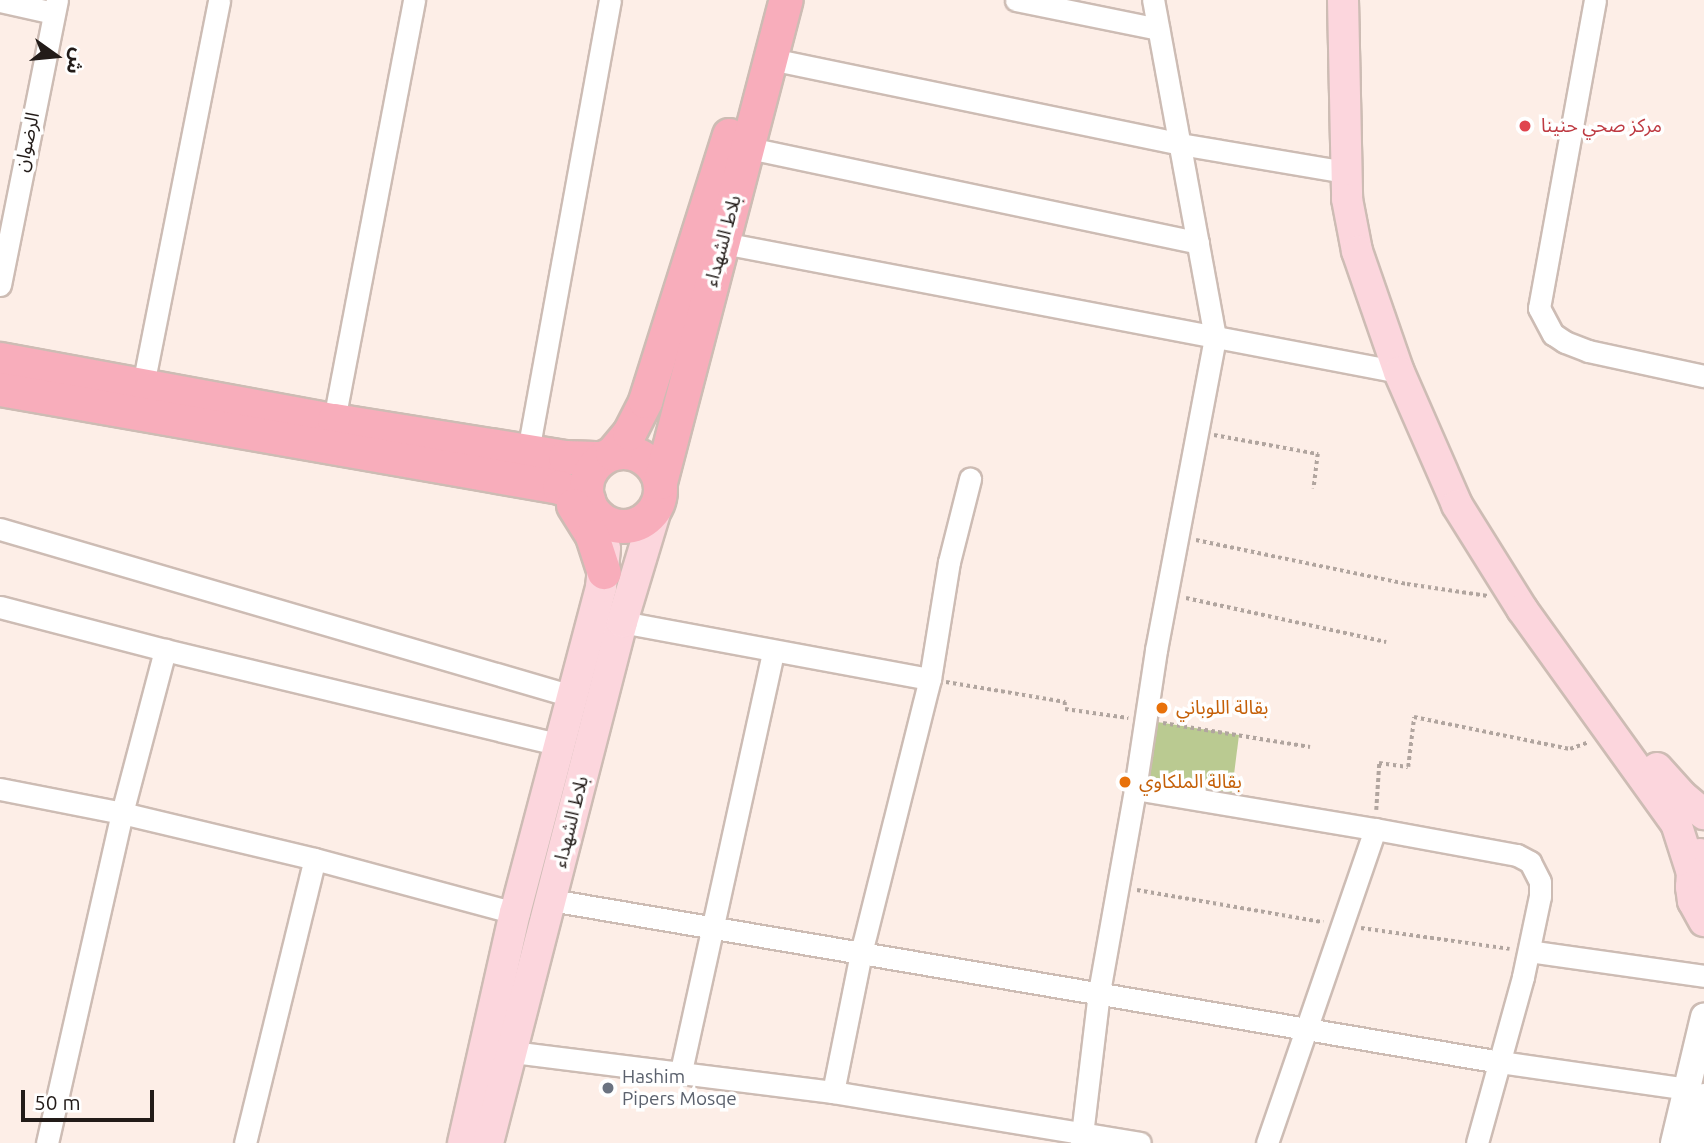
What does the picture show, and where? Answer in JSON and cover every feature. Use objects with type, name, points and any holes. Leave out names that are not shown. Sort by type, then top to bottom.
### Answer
[{"type":"main road","name":"بلاط الشهداء","points":[[607,455],[636,421],[723,157],[763,0]]},
{"type":"main road","name":"بلاط الشهداء","points":[[488,1143],[622,622],[659,493],[669,439],[749,148],[786,0]]},
{"type":"main road","points":[[1343,0],[1345,172],[1357,251],[1399,372],[1457,505],[1509,589],[1611,735],[1676,822],[1698,860],[1693,901],[1702,922]]},
{"type":"main road","points":[[1362,0],[1365,174],[1372,227],[1386,277],[1433,410],[1461,476],[1501,548],[1546,617],[1604,700],[1664,776],[1704,814]]},
{"type":"main road","points":[[0,359],[334,421],[528,451],[577,490],[604,521],[625,526],[645,520],[659,493],[651,463],[643,457],[622,451],[607,455],[577,490],[583,519],[604,572]]},
{"type":"main road","points":[[0,389],[577,490]]},
{"type":"main road","points":[[636,421],[648,432],[669,439]]},
{"type":"main road","name":"بلاط الشهداء","points":[[463,1143],[515,913],[604,572],[604,542],[577,490]]},
{"type":"street","points":[[143,385],[219,0]]},
{"type":"street","points":[[334,421],[414,0]]},
{"type":"street","points":[[528,451],[610,0]]},
{"type":"street","points":[[1016,0],[1158,29]]},
{"type":"street","points":[[1081,1138],[1098,992],[1177,537],[1215,337],[1153,0]]},
{"type":"street","points":[[1595,0],[1539,308],[1553,334],[1565,342],[1588,351],[1704,376]]},
{"type":"street","points":[[0,1],[55,6]]},
{"type":"street","name":"الرضوان","points":[[0,285],[7,198],[55,6]]},
{"type":"street","points":[[771,59],[1180,144],[1345,172]]},
{"type":"street","points":[[749,148],[1198,243]]},
{"type":"street","points":[[723,243],[1399,372]]},
{"type":"street","points":[[833,1092],[861,953],[930,679],[949,562],[970,479]]},
{"type":"street","points":[[0,529],[572,696]]},
{"type":"street","points":[[0,607],[164,650],[558,744]]},
{"type":"street","points":[[622,622],[930,679]]},
{"type":"street","points":[[47,1143],[122,813],[164,650]]},
{"type":"street","points":[[681,1070],[773,652]]},
{"type":"street","points":[[0,789],[122,813],[315,859],[515,913]]},
{"type":"street","points":[[1135,789],[1517,855],[1530,862],[1540,882],[1541,896],[1529,951],[1477,1143]]},
{"type":"street","points":[[1267,1143],[1309,1030],[1376,829]]},
{"type":"street","points":[[246,1143],[315,859]]},
{"type":"street","points":[[551,900],[1309,1030],[1696,1093]]},
{"type":"street","points":[[1529,951],[1704,976]]},
{"type":"street","points":[[1694,1143],[1704,1017]]},
{"type":"street","points":[[512,1052],[681,1070],[833,1092],[1081,1138],[1140,1143]]},
{"type":"street","points":[[1674,1143],[1696,1093]]},
{"type":"path","points":[[1197,432],[1318,454],[1314,489]]},
{"type":"path","points":[[1177,537],[1407,584],[1488,596],[1509,589]]},
{"type":"path","points":[[1167,594],[1386,642]]},
{"type":"path","points":[[930,679],[1065,702],[1065,709],[1310,747]]},
{"type":"path","points":[[1376,829],[1379,763],[1408,767],[1414,717],[1570,749],[1611,735]]},
{"type":"path","points":[[1118,886],[1343,925],[1529,951]]},
{"type":"green space","points":[[1145,720],[1239,735],[1230,806],[1135,789]]},
{"type":"place","name":"مركز صحي حنينا","points":[[1525,126]]},
{"type":"place","name":"بقالة اللوباني","points":[[1162,708]]},
{"type":"place","name":"بقالة الملكاوي","points":[[1125,782]]},
{"type":"place","name":"Hashim Pipers Mosqe","points":[[608,1088]]}]
